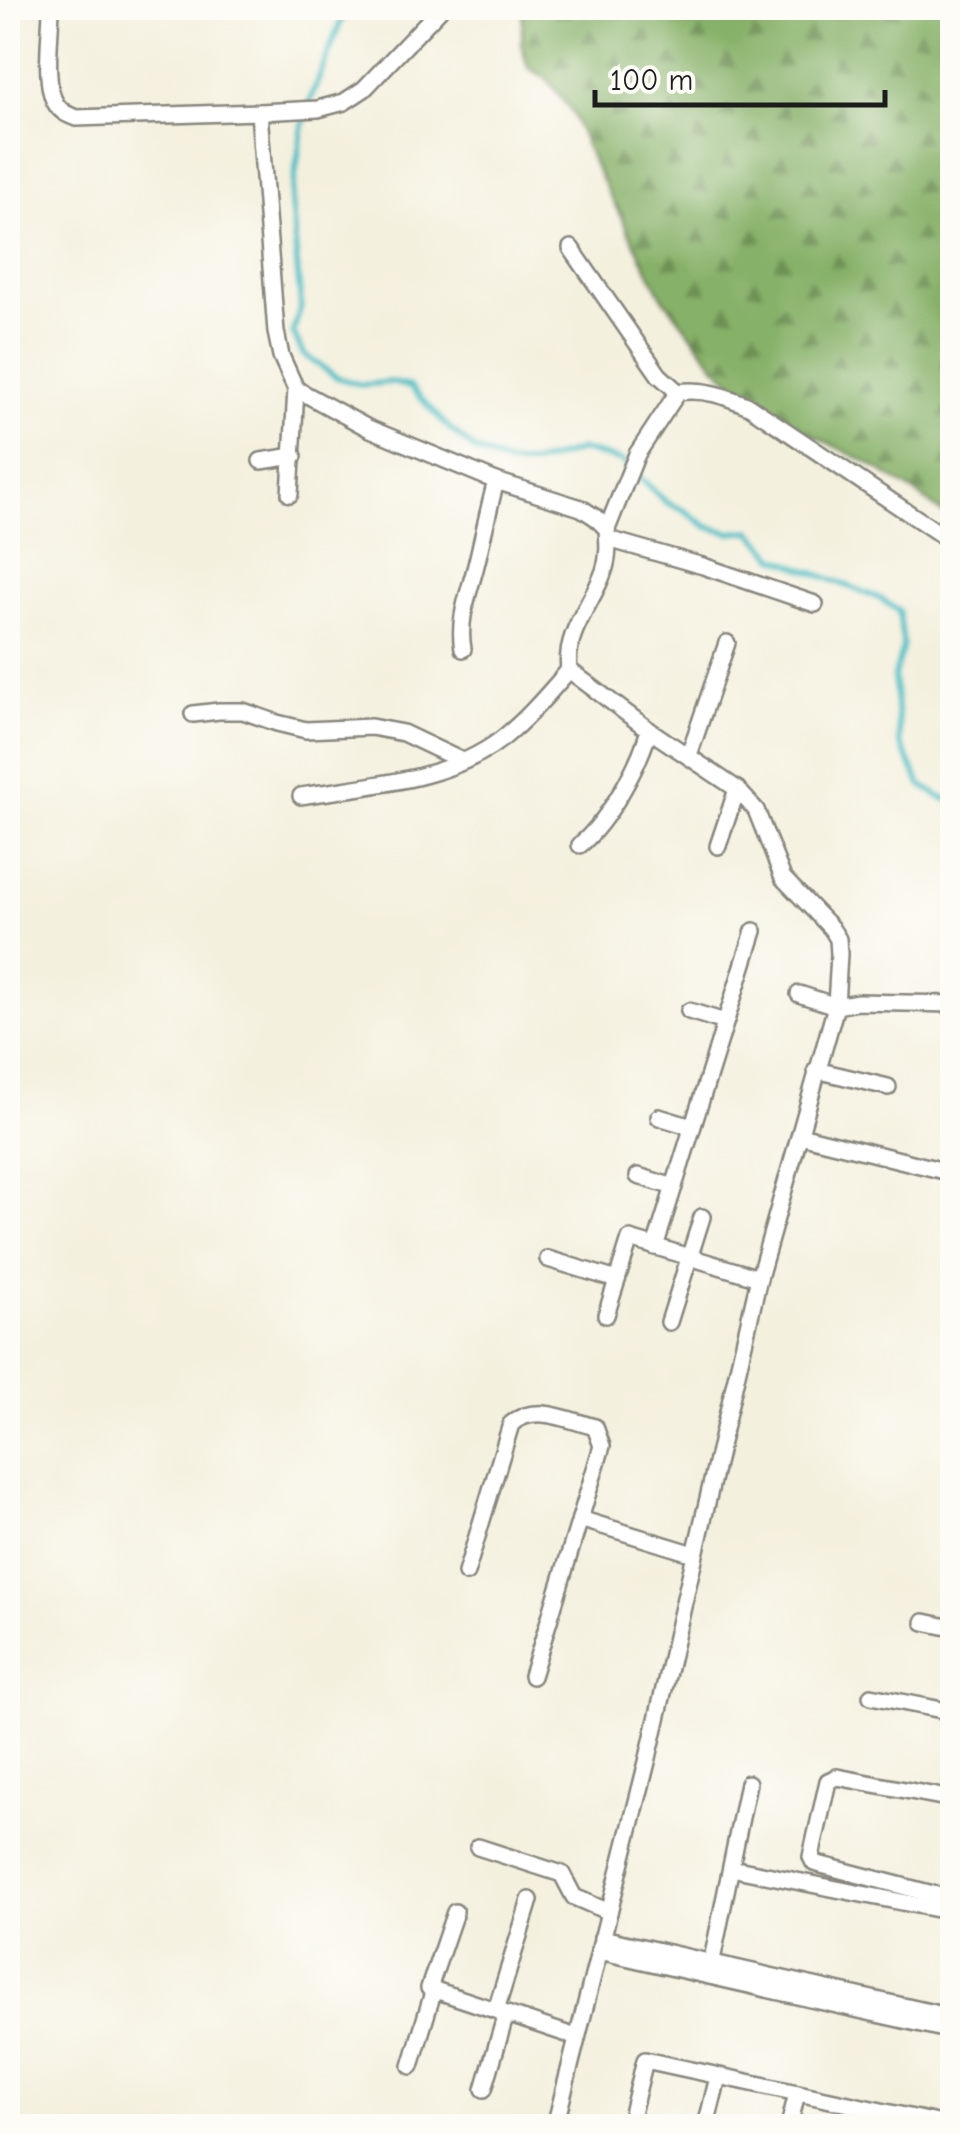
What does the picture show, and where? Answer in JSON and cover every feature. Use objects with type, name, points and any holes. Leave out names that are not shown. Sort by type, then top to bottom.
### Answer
[{"type":"street","points":[[51,8],[50,85],[54,103],[76,118],[318,109],[344,102],[364,88],[438,9]]},
{"type":"street","points":[[259,112],[276,332],[296,389],[290,494]]},
{"type":"street","points":[[570,248],[659,375],[678,392]]},
{"type":"street","points":[[296,389],[368,428],[496,481],[581,508],[595,516],[608,534],[815,604]]},
{"type":"street","points":[[555,2126],[648,1758],[759,1278],[836,1006],[838,939],[783,878],[756,810],[738,789],[569,670],[569,643],[604,571],[608,534],[637,454],[678,392],[693,389],[720,394],[748,406],[952,542]]},
{"type":"street","points":[[262,460],[294,456]]},
{"type":"street","points":[[463,649],[462,614],[496,481]]},
{"type":"street","points":[[688,755],[726,644]]},
{"type":"street","points":[[301,796],[424,776],[462,761],[500,740],[534,710],[569,670]]},
{"type":"street","points":[[193,714],[243,712],[306,730],[371,728],[403,734],[462,761]]},
{"type":"street","points":[[580,845],[590,837],[622,788],[644,748],[649,730]]},
{"type":"street","points":[[718,846],[738,789]]},
{"type":"street","points":[[655,1246],[754,931]]},
{"type":"street","points":[[799,994],[836,1006],[858,1002],[952,1004]]},
{"type":"street","points":[[688,1011],[725,1022]]},
{"type":"street","points":[[816,1070],[888,1087]]},
{"type":"street","points":[[659,1117],[692,1127]]},
{"type":"street","points":[[800,1135],[952,1173]]},
{"type":"street","points":[[638,1176],[674,1187]]},
{"type":"street","points":[[669,1322],[702,1217]]},
{"type":"street","points":[[606,1315],[630,1239],[759,1278]]},
{"type":"street","points":[[548,1259],[617,1280]]},
{"type":"street","points":[[466,1573],[511,1424],[532,1412],[594,1428],[602,1446],[532,1676]]},
{"type":"street","points":[[580,1519],[694,1554]]},
{"type":"street","points":[[924,1622],[952,1628]]},
{"type":"street","points":[[871,1696],[952,1712]]},
{"type":"street","points":[[952,1799],[832,1778],[828,1781],[811,1856],[814,1864],[952,1898]]},
{"type":"street","points":[[710,1969],[748,1782]]},
{"type":"street","points":[[478,1847],[562,1874],[574,1898],[609,1912]]},
{"type":"street","points":[[731,1868],[952,1912]]},
{"type":"street","points":[[484,2089],[530,1900]]},
{"type":"street","points":[[455,1912],[429,1988],[576,2037]]},
{"type":"street","points":[[600,1945],[836,1999],[952,2031]]},
{"type":"street","points":[[411,2066],[434,1989]]},
{"type":"street","points":[[836,1999],[952,2017]]},
{"type":"street","points":[[629,2126],[644,2060],[952,2124]]},
{"type":"street","points":[[706,2126],[718,2077]]},
{"type":"street","points":[[789,2126],[797,2093]]},
{"type":"street","points":[[864,2126],[868,2108]]},
{"type":"green space","points":[[523,8],[638,8],[652,15],[712,8],[734,19],[754,8],[952,8],[952,521],[870,464],[755,400],[717,368],[661,295],[590,157],[573,114],[547,79],[529,68],[521,44]]},
{"type":"waterway","points":[[346,8],[303,125],[291,200],[301,306],[293,332],[303,354],[336,377],[362,385],[391,382],[410,387],[475,450],[508,464],[533,464],[582,450],[622,461],[666,502],[708,527],[731,533],[751,531],[776,558],[881,599],[899,611],[903,646],[894,677],[900,743],[921,785],[952,800]]},
{"type":"waterway","points":[[8,692],[10,701]]}]
